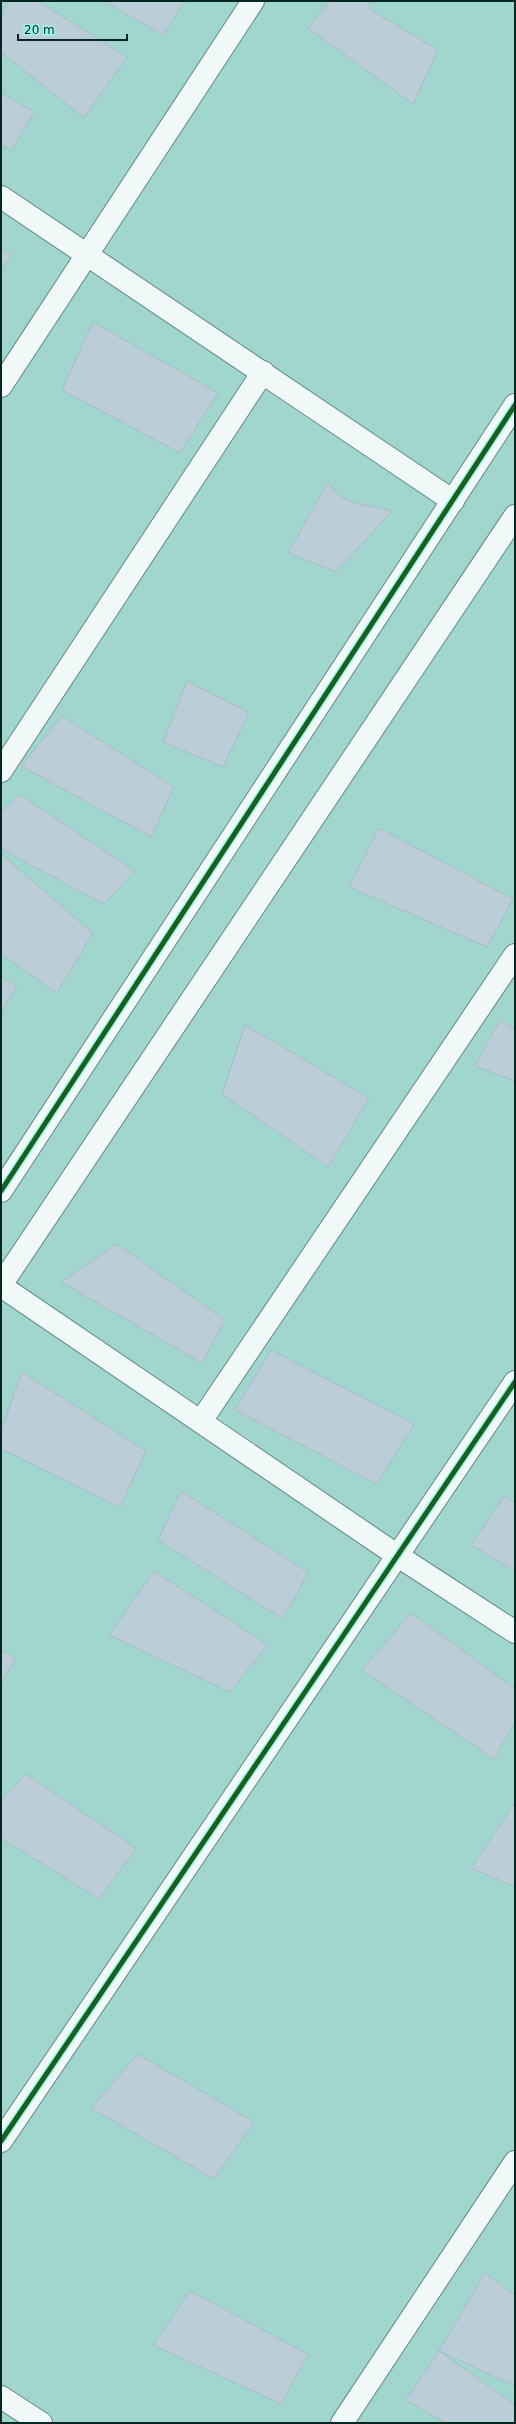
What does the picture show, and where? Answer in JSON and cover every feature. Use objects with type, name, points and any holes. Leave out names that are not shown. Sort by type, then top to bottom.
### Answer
[{"type":"street","points":[[1,386],[89,254],[253,1]]},
{"type":"street","points":[[1,197],[89,254],[453,501]]},
{"type":"street","points":[[1,771],[263,372]]},
{"type":"street","points":[[1,1191],[515,406]]},
{"type":"street","points":[[511,530],[1,1286],[398,1556],[515,1632]]},
{"type":"street","points":[[201,1421],[515,955]]},
{"type":"street","points":[[1,2141],[515,1382]]},
{"type":"street","points":[[342,2423],[515,2162]]},
{"type":"street","points":[[1,2397],[41,2423]]},
{"type":"building","points":[[9,1],[38,1],[127,57],[84,118],[1,52],[1,17]]},
{"type":"building","points":[[104,1],[185,1],[163,35]]},
{"type":"building","points":[[330,1],[368,1],[373,11],[438,50],[413,104],[308,28]]},
{"type":"building","points":[[1,93],[34,112],[12,150],[1,145]]},
{"type":"building","points":[[1,248],[12,254],[1,272]]},
{"type":"building","points":[[93,322],[218,393],[180,453],[62,390]]},
{"type":"building","points":[[328,482],[338,495],[351,502],[392,511],[336,572],[288,553]]},
{"type":"building","points":[[187,681],[249,712],[223,767],[163,742]]},
{"type":"building","points":[[62,716],[174,787],[151,837],[21,766]]},
{"type":"building","points":[[19,794],[135,871],[104,904],[1,849],[1,812]]},
{"type":"building","points":[[379,828],[513,899],[487,947],[349,887]]},
{"type":"building","points":[[1,854],[93,933],[57,993],[1,954]]},
{"type":"building","points":[[1,976],[17,986],[1,1013]]},
{"type":"building","points":[[500,1020],[515,1030],[515,1081],[475,1066]]},
{"type":"building","points":[[245,1025],[369,1098],[328,1167],[222,1094]]},
{"type":"building","points":[[117,1244],[225,1320],[202,1363],[61,1282]]},
{"type":"building","points":[[271,1350],[414,1424],[377,1484],[235,1410]]},
{"type":"building","points":[[22,1372],[146,1451],[120,1507],[1,1449],[1,1431]]},
{"type":"building","points":[[181,1491],[308,1572],[283,1619],[158,1540]]},
{"type":"building","points":[[504,1496],[515,1503],[515,1571],[471,1545]]},
{"type":"building","points":[[154,1571],[268,1645],[230,1692],[109,1635]]},
{"type":"building","points":[[411,1613],[515,1689],[515,1722],[494,1759],[362,1670]]},
{"type":"building","points":[[1,1650],[16,1658],[1,1684]]},
{"type":"building","points":[[26,1774],[136,1848],[99,1899],[1,1838],[1,1801]]},
{"type":"building","points":[[515,1802],[515,1887],[471,1868]]},
{"type":"building","points":[[138,2054],[254,2122],[214,2179],[91,2108]]},
{"type":"building","points":[[485,2273],[515,2295],[515,2386],[439,2351]]},
{"type":"building","points":[[190,2291],[308,2354],[281,2404],[153,2345]]},
{"type":"building","points":[[439,2351],[515,2405],[515,2423],[446,2423],[406,2400]]},
{"type":"cycle path","points":[[1,1191],[515,405]]},
{"type":"cycle path","points":[[1,2141],[515,1382]]}]
